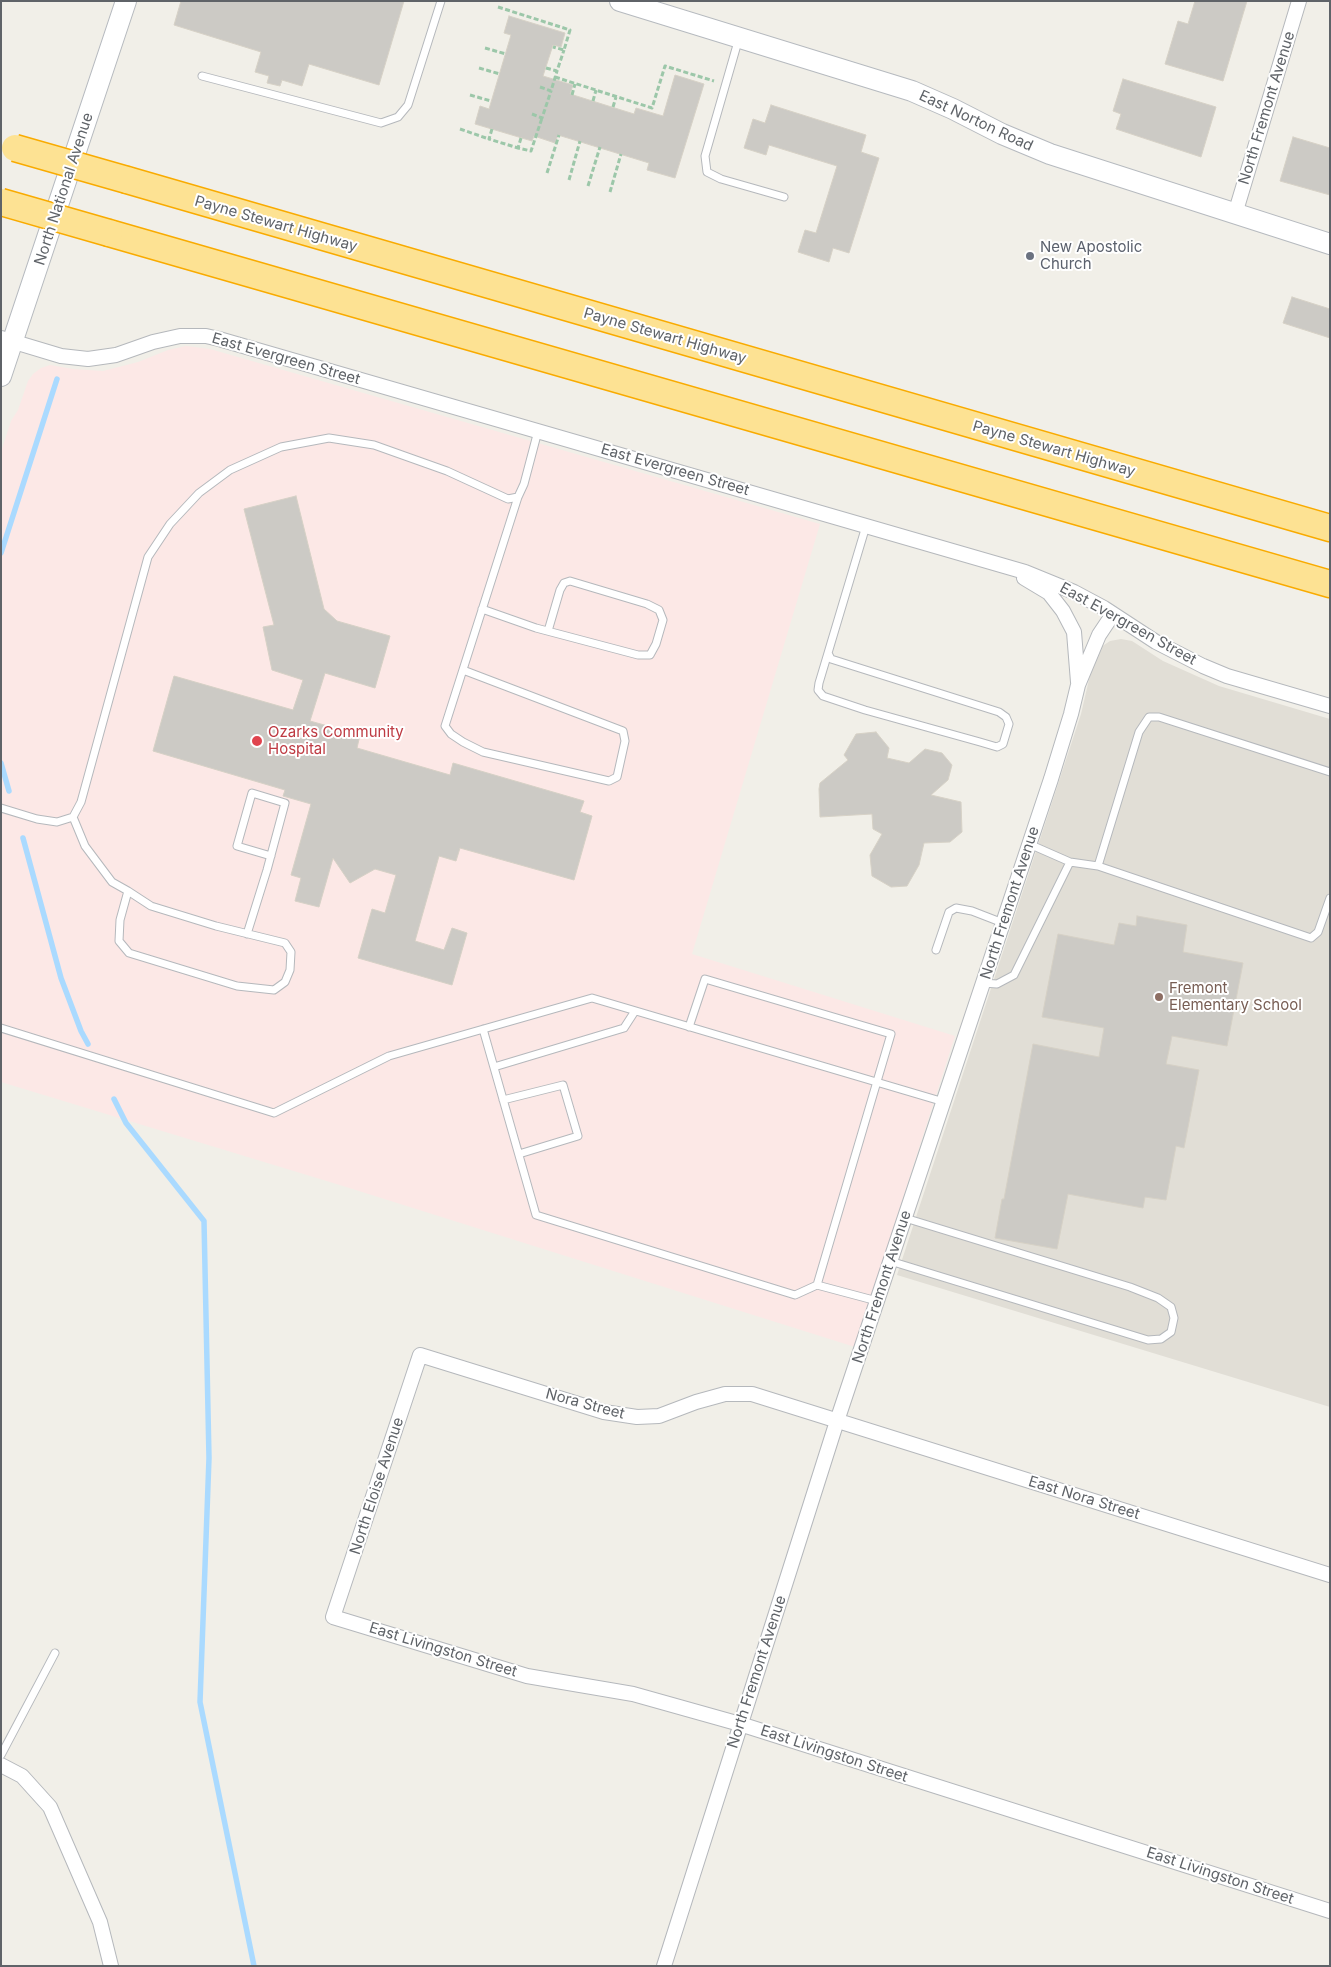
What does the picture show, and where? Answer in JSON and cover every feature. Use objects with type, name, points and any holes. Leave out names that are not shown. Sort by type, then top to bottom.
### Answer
[{"type":"highway","name":"Payne Stewart Highway","points":[[8,146],[1330,528]]},
{"type":"highway","points":[[1,202],[1330,584]]},
{"type":"main road","name":"North National Avenue","points":[[1,376],[7,339],[126,1]]},
{"type":"main road","name":"East Norton Road","points":[[620,1],[912,92],[954,109],[1002,134],[1050,154],[1330,244]]},
{"type":"street","name":"North Fremont Avenue","points":[[1235,214],[1299,1]]},
{"type":"street","name":"East Evergreen Street","points":[[7,339],[61,356],[88,359],[116,355],[166,338],[206,336],[1000,564],[1050,581],[1074,592],[1113,614],[1156,642],[1203,666],[1227,676],[1330,706]]},
{"type":"street","points":[[1000,564],[1049,593],[1064,611],[1074,632],[1078,684]]},
{"type":"street","name":"North Fremont Avenue","points":[[664,1966],[837,1421],[1029,844],[1068,723],[1078,684],[1100,635],[1113,614]]},
{"type":"street","name":"Nora Street","points":[[420,1355],[604,1412],[637,1417],[659,1416],[696,1402],[725,1394],[752,1394],[837,1421]]},
{"type":"street","name":"North Eloise Avenue","points":[[333,1616],[420,1355]]},
{"type":"street","name":"East Nora Street","points":[[837,1421],[1330,1575]]},
{"type":"street","name":"East Livingston Street","points":[[333,1616],[527,1676],[633,1694],[740,1724],[1330,1910]]},
{"type":"street","points":[[1,1765],[22,1776],[50,1807],[100,1922],[111,1966]]},
{"type":"lane","points":[[202,76],[381,123],[398,117],[408,105],[441,1]]},
{"type":"lane","points":[[739,38],[705,156],[707,172],[721,179],[784,198]]},
{"type":"lane","points":[[463,670],[613,726],[624,732],[625,741],[617,777],[609,781],[483,752],[462,742],[451,734],[445,726],[518,497],[524,484],[538,431]]},
{"type":"lane","points":[[1,808],[37,819],[56,822],[73,817],[81,802],[148,557],[175,518],[199,493],[230,470],[281,447],[329,438],[374,445],[447,471],[508,499],[518,497]]},
{"type":"lane","points":[[828,653],[831,659],[837,663],[999,712],[1006,717],[1009,724],[1003,744],[997,747],[865,710],[823,696],[818,690],[828,653],[866,525]]},
{"type":"lane","points":[[482,609],[548,631],[638,655],[650,655],[656,644],[663,620],[660,610],[647,604],[570,581],[564,583],[560,590],[548,631]]},
{"type":"lane","points":[[1098,866],[1139,732],[1149,717],[1159,716],[1330,772]]},
{"type":"lane","points":[[247,934],[270,856],[285,803],[252,793],[237,846],[270,856]]},
{"type":"lane","points":[[73,817],[85,846],[112,882],[128,891],[151,906],[285,943],[291,952],[290,970],[285,982],[274,990],[237,986],[129,954],[120,941],[120,920],[128,891]]},
{"type":"lane","points":[[1029,844],[1070,862],[1098,866],[1311,938],[1318,932],[1330,898]]},
{"type":"lane","points":[[983,983],[997,984],[1014,975],[1070,862]]},
{"type":"lane","points":[[936,950],[949,912],[956,908],[1003,923]]},
{"type":"lane","points":[[689,1027],[704,979],[890,1034],[817,1285]]},
{"type":"lane","points":[[1,1028],[274,1113],[389,1056],[592,998],[944,1102]]},
{"type":"lane","points":[[494,1067],[624,1028],[636,1011]]},
{"type":"lane","points":[[483,1029],[536,1215],[795,1295],[817,1285],[877,1301]]},
{"type":"lane","points":[[503,1100],[563,1085],[578,1136],[519,1154]]},
{"type":"lane","points":[[890,1261],[1148,1340],[1161,1339],[1171,1332],[1174,1318],[1171,1307],[1158,1298],[1130,1287],[905,1218]]},
{"type":"lane","points":[[1,1755],[55,1653]]},
{"type":"path","points":[[460,129],[530,152],[564,50],[570,30],[498,7]]},
{"type":"path","points":[[552,47],[564,50]]},
{"type":"path","points":[[485,48],[506,54]]},
{"type":"path","points":[[555,77],[652,108],[665,66],[726,85]]},
{"type":"path","points":[[479,68],[500,74]]},
{"type":"path","points":[[546,68],[557,71]]},
{"type":"path","points":[[572,95],[576,84]]},
{"type":"path","points":[[540,88],[551,91]]},
{"type":"path","points":[[592,101],[596,90]]},
{"type":"path","points":[[470,95],[491,101]]},
{"type":"path","points":[[613,107],[616,97]]},
{"type":"path","points":[[532,114],[542,118]]},
{"type":"path","points":[[489,139],[492,129]]},
{"type":"path","points":[[547,173],[559,135]]},
{"type":"path","points":[[518,148],[521,138]]},
{"type":"path","points":[[569,180],[580,141]]},
{"type":"path","points":[[588,186],[600,148]]},
{"type":"path","points":[[610,192],[621,154]]},
{"type":"shaded area","points":[[186,346],[210,349],[820,524],[692,954],[955,1036],[855,1347],[343,1186],[1,1082],[1,452],[11,421],[18,410],[28,381],[41,368],[50,365],[103,371]]},
{"type":"shaded area","name":"Fremont Elementary School","points":[[1121,639],[1132,641],[1163,661],[1219,686],[1330,719],[1330,1407],[897,1275],[1081,714],[1094,658],[1101,647],[1110,641]]},
{"type":"building","points":[[181,1],[404,1],[379,85],[309,64],[302,86],[282,80],[280,86],[267,83],[269,76],[255,72],[261,52],[174,25]]},
{"type":"building","points":[[1195,1],[1247,1],[1223,81],[1165,64],[1178,21],[1188,24]]},
{"type":"building","points":[[509,16],[565,33],[561,47],[553,45],[543,76],[573,85],[570,94],[634,114],[636,108],[663,116],[675,75],[704,84],[675,178],[647,170],[649,163],[558,135],[555,143],[534,136],[532,141],[475,124],[480,106],[489,109],[511,35],[504,33]]},
{"type":"building","points":[[1123,79],[1216,107],[1201,157],[1116,129],[1121,114],[1113,111]]},
{"type":"building","points":[[771,105],[866,135],[861,152],[879,158],[849,253],[833,248],[829,262],[798,252],[805,230],[816,233],[837,166],[769,145],[766,155],[744,148],[753,119],[765,123]]},
{"type":"building","points":[[1293,137],[1330,148],[1330,195],[1280,181]]},
{"type":"building","points":[[1292,297],[1330,309],[1330,338],[1283,323]]},
{"type":"building","name":"Ozarks Community Hospital","points":[[296,496],[324,609],[337,621],[390,636],[375,688],[325,673],[310,721],[360,735],[357,748],[450,775],[453,763],[584,801],[580,812],[592,816],[574,880],[460,848],[456,861],[439,856],[415,941],[444,950],[452,928],[467,933],[452,985],[358,958],[372,909],[385,913],[396,875],[375,869],[350,883],[333,858],[319,907],[295,901],[301,878],[291,875],[311,804],[283,796],[285,790],[153,751],[174,676],[293,710],[303,680],[272,670],[263,627],[274,625],[244,509]]},
{"type":"building","points":[[876,732],[889,748],[887,758],[909,763],[925,749],[942,753],[952,765],[948,780],[931,795],[961,802],[962,832],[950,842],[924,843],[919,865],[907,886],[891,887],[872,876],[870,855],[882,834],[873,829],[872,814],[820,817],[820,783],[848,760],[844,755],[856,734]]},
{"type":"building","points":[[1137,916],[1187,925],[1183,952],[1243,963],[1227,1046],[1172,1036],[1166,1064],[1199,1070],[1184,1148],[1176,1146],[1166,1200],[1145,1197],[1143,1208],[1068,1194],[1057,1249],[995,1238],[1033,1044],[1099,1057],[1104,1028],[1042,1017],[1058,934],[1114,945],[1119,923],[1136,926]]},
{"type":"waterway","points":[[1,553],[57,379]]},
{"type":"waterway","points":[[1,763],[9,791]]},
{"type":"waterway","points":[[23,838],[61,978],[81,1031],[88,1044]]},
{"type":"waterway","points":[[114,1099],[126,1123],[204,1221],[209,1458],[200,1702],[254,1966]]},
{"type":"place","name":"New Apostolic Church","points":[[1030,256]]},
{"type":"place","name":"Ozarks Community Hospital","points":[[257,741]]},
{"type":"place","name":"Fremont Elementary School","points":[[1159,997]]}]
